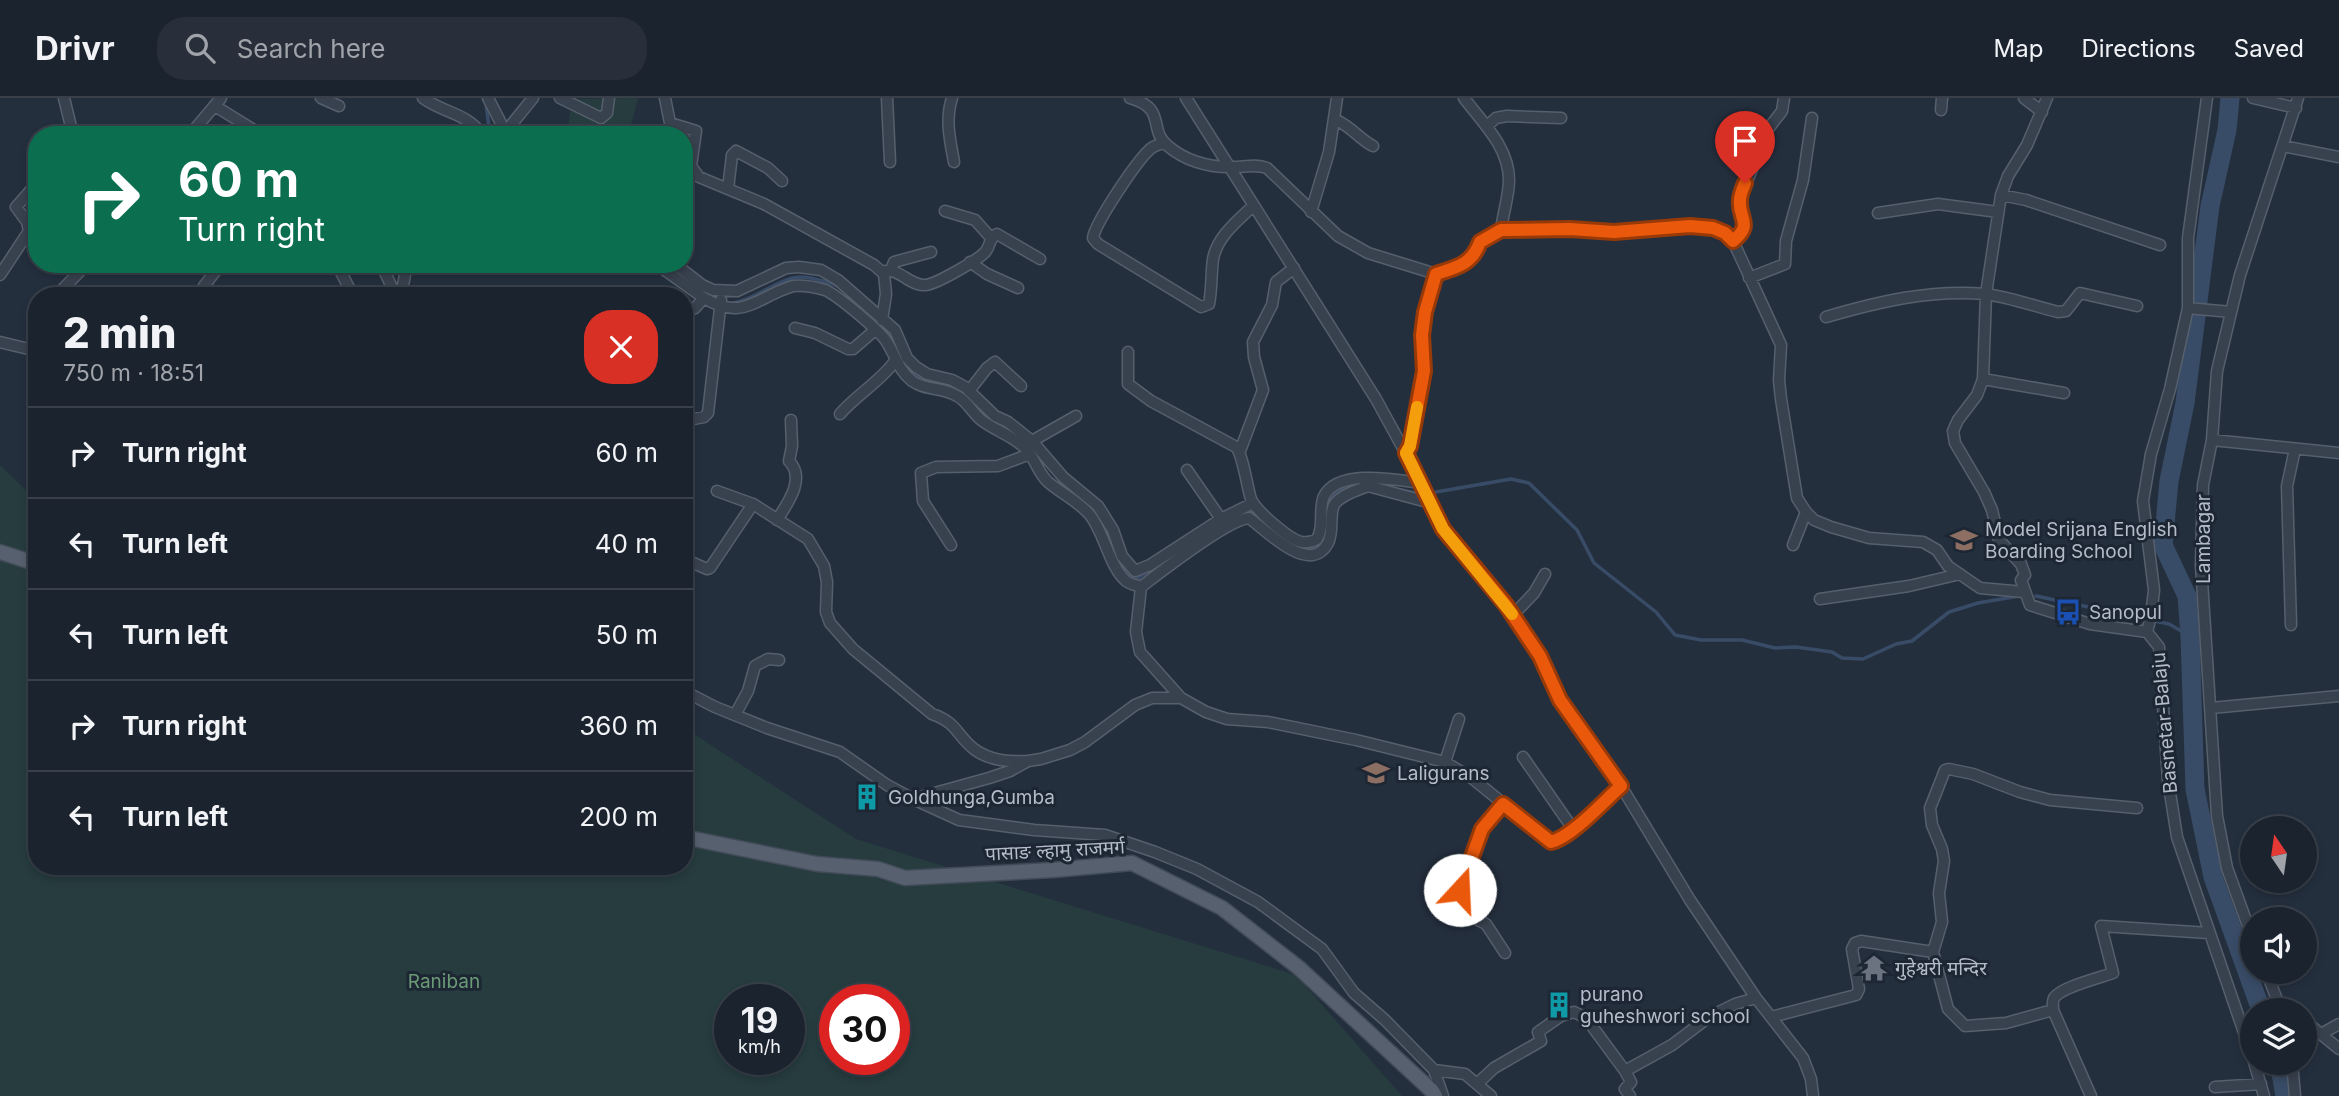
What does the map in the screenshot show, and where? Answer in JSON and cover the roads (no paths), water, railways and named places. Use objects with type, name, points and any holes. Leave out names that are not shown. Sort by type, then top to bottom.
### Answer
[{"type":"main road","points":[[0,552],[28,561]]},
{"type":"main road","name":"पासाङ ल्हामु राजमर्ग","points":[[693,839],[817,864],[878,869],[905,878],[1132,863],[1222,908],[1299,968],[1435,1096]]},
{"type":"street","points":[[64,98],[71,126]]},
{"type":"street","points":[[321,98],[339,106]]},
{"type":"street","points":[[423,98],[476,126]]},
{"type":"street","points":[[488,98],[501,126]]},
{"type":"street","points":[[510,126],[533,98]]},
{"type":"street","points":[[563,99],[601,118],[607,113],[609,98]]},
{"type":"street","points":[[665,98],[670,122],[682,126]]},
{"type":"street","points":[[887,98],[890,162]]},
{"type":"street","points":[[952,98],[948,135],[954,162]]},
{"type":"street","points":[[1130,98],[1148,104],[1164,143],[1181,156],[1205,164],[1228,167],[1258,164],[1267,168],[1338,236],[1368,253],[1436,274],[1459,267],[1475,256],[1480,242],[1501,230],[1570,229],[1614,232],[1690,226],[1713,228],[1725,233],[1733,241],[1781,345],[1781,399],[1797,498],[1806,512],[1814,520],[1869,538],[1923,542],[1937,550],[1948,566],[1980,588],[2024,592]]},
{"type":"street","points":[[1186,98],[1294,268],[1302,285],[1338,336],[1406,453],[1443,529],[1513,615],[1540,656],[1560,700],[1621,786],[1690,900],[1756,998],[1803,1058],[1811,1079],[1812,1096]]},
{"type":"street","points":[[1311,212],[1329,152],[1336,120],[1337,98]]},
{"type":"street","points":[[1464,98],[1487,126],[1508,166],[1509,181],[1501,230]]},
{"type":"street","points":[[2024,98],[2042,112]]},
{"type":"street","name":"Basnetar-Balaju","points":[[2047,98],[2001,195],[1986,294],[1983,379],[1977,395],[1958,420],[1954,431],[1955,443],[1984,492],[1992,510],[1999,540],[2021,564],[2025,575],[2021,580],[2024,592],[2034,607],[2090,624],[2148,625],[2162,660],[2168,780],[2177,837],[2209,933],[2240,1001]]},
{"type":"street","points":[[2148,625],[2154,590],[2143,501],[2151,454],[2171,389],[2191,308],[2188,238],[2207,98]]},
{"type":"street","points":[[2253,98],[2297,103]]},
{"type":"street","points":[[1733,241],[1745,228],[1739,201],[1752,169],[1758,142],[1782,111],[1785,100]]},
{"type":"street","points":[[197,126],[218,102],[250,126]]},
{"type":"street","name":"Lambagar","points":[[2241,907],[2227,868],[2217,816],[2201,565],[2203,485],[2212,440],[2217,371],[2231,312],[2252,233],[2297,103]]},
{"type":"street","points":[[1487,126],[1496,118],[1507,116],[1561,118]]},
{"type":"street","points":[[1749,278],[1785,264],[1786,241],[1804,180],[1812,118]]},
{"type":"street","points":[[1336,120],[1349,126],[1373,146]]},
{"type":"street","points":[[693,130],[696,131],[693,160]]},
{"type":"street","points":[[1164,143],[1152,148],[1138,163],[1098,223],[1093,238],[1098,244],[1201,307],[1206,307],[1212,292],[1213,261],[1218,246],[1234,224],[1253,206]]},
{"type":"street","points":[[2283,146],[2339,157]]},
{"type":"street","points":[[728,189],[732,155],[736,151],[768,167],[782,181]]},
{"type":"street","points":[[693,170],[699,177],[764,204],[887,272],[924,286],[931,285],[985,253],[991,238],[997,234],[1040,259]]},
{"type":"street","points":[[28,193],[16,207],[28,223]]},
{"type":"street","points":[[2001,195],[2160,245]]},
{"type":"street","points":[[1878,213],[1938,204],[1998,212]]},
{"type":"street","points":[[945,211],[975,220],[991,238]]},
{"type":"street","points":[[0,275],[28,233]]},
{"type":"street","points":[[795,328],[805,329],[853,349],[875,322],[886,294],[887,272],[894,262],[931,252]]},
{"type":"street","points":[[970,262],[987,274],[1018,288]]},
{"type":"street","points":[[693,290],[704,298],[721,299],[786,268],[821,270],[846,286],[875,322],[904,374],[922,387],[964,392]]},
{"type":"street","points":[[1294,268],[1276,282],[1272,305],[1253,342],[1263,390],[1240,451],[1242,470],[1253,503],[1280,530],[1306,543],[1320,535],[1323,500],[1327,493],[1341,483],[1362,477],[1375,477],[1422,484]]},
{"type":"street","points":[[65,287],[78,273]]},
{"type":"street","points":[[204,287],[214,273]]},
{"type":"street","points":[[669,273],[688,287]]},
{"type":"street","points":[[687,273],[713,290],[732,310],[745,307],[786,288],[801,286],[826,291],[875,322],[895,330],[907,358],[916,367],[927,374],[952,380],[995,416],[1008,422],[1032,441],[1063,477],[1098,506],[1113,530],[1122,556],[1135,570],[1150,565],[1221,519],[1253,503]]},
{"type":"street","points":[[1406,453],[1410,446],[1424,371],[1422,335],[1425,312],[1436,274]]},
{"type":"street","points":[[1826,317],[1903,298],[1935,295],[1986,294],[2058,312],[2066,311],[2080,293],[2137,306]]},
{"type":"street","points":[[693,309],[704,298]]},
{"type":"street","points":[[693,419],[704,417],[708,413],[721,299]]},
{"type":"street","points":[[2191,308],[2231,312]]},
{"type":"street","points":[[0,342],[28,349]]},
{"type":"street","points":[[1128,352],[1128,384],[1151,401],[1240,451]]},
{"type":"street","points":[[840,414],[854,398],[885,375],[895,361]]},
{"type":"street","points":[[964,392],[995,362],[1021,386]]},
{"type":"street","points":[[1983,379],[2064,393]]},
{"type":"street","points":[[964,392],[979,419],[1024,447],[1043,477],[1090,515],[1102,532],[1118,571],[1127,582],[1141,587]]},
{"type":"street","points":[[1032,441],[1076,416]]},
{"type":"street","points":[[777,520],[790,500],[797,480],[796,468],[789,461],[792,446],[791,420]]},
{"type":"street","points":[[2212,440],[2339,453]]},
{"type":"street","points":[[2291,625],[2287,486],[2295,449]]},
{"type":"street","points":[[951,545],[923,501],[921,473],[936,467],[998,466],[1030,454]]},
{"type":"street","points":[[1187,470],[1221,519]]},
{"type":"street","points":[[1431,503],[1368,486],[1360,489],[1341,498],[1335,505],[1328,543],[1324,549],[1311,555],[1283,545],[1246,518],[1223,529],[1141,587],[1136,632],[1140,652],[1181,698],[1206,712],[1227,719],[1268,722],[1356,740],[1445,762],[1473,779],[1551,842],[1573,829],[1621,786]]},
{"type":"street","points":[[717,491],[752,504],[808,539],[824,566],[827,582],[826,612],[830,623],[853,649],[932,714],[955,726],[972,748],[988,757],[1009,762],[1054,756],[1085,742],[1135,705],[1152,698],[1181,698]]},
{"type":"street","points":[[693,563],[710,568],[752,504]]},
{"type":"street","points":[[1793,545],[1806,512]]},
{"type":"street","points":[[1513,615],[1534,593],[1545,574]]},
{"type":"street","points":[[1820,599],[1909,586],[1960,574]]},
{"type":"street","points":[[735,715],[748,691],[755,666],[768,659],[779,660]]},
{"type":"street","points":[[693,695],[735,715],[840,752],[887,785],[959,820],[1034,830],[1105,835],[1197,869],[1258,902],[1322,949],[1354,993],[1434,1070],[1443,1096]]},
{"type":"street","points":[[2211,708],[2339,696]]},
{"type":"street","points":[[1445,762],[1459,719]]},
{"type":"street","points":[[1523,757],[1573,829]]},
{"type":"street","points":[[913,799],[989,778],[1028,761]]},
{"type":"street","points":[[2053,1010],[2007,1023],[1965,1026],[1948,1009],[1933,952],[1942,922],[1940,893],[1944,861],[1932,825],[1930,808],[1945,770],[1973,774],[2050,800],[2137,808]]},
{"type":"street","points":[[1503,804],[1482,829],[1455,905],[1457,910],[1486,924],[1505,953]]},
{"type":"street","points":[[2091,1096],[2053,1010],[2053,1001],[2056,996],[2113,973],[2101,926],[2209,933]]},
{"type":"street","points":[[1771,1017],[1856,995],[1859,989],[1852,951],[1859,941],[1933,952]]},
{"type":"street","points":[[1625,1071],[1672,1045],[1709,1017],[1735,1004],[1756,998]]},
{"type":"street","points":[[1478,1083],[1494,1068],[1541,1041],[1538,1032],[1561,1016],[1574,1012],[1586,1018],[1625,1071],[1630,1082],[1625,1089],[1630,1096]]},
{"type":"street","points":[[2321,1034],[2339,1024]]},
{"type":"street","points":[[2317,1031],[2339,1049]]},
{"type":"street","points":[[1434,1070],[1465,1074],[1492,1096]]},
{"type":"street","points":[[2293,1075],[2295,1096]]},
{"type":"street","points":[[2216,1087],[2262,1090]]},
{"type":"waterway","points":[[2230,98],[2227,130],[2210,206],[2185,403],[2169,481],[2163,545],[2187,596],[2195,789],[2213,877],[2257,998]]},
{"type":"waterway","points":[[486,104],[489,126]]},
{"type":"waterway","points":[[733,303],[792,278],[810,278],[838,286]]},
{"type":"waterway","points":[[859,305],[887,331],[895,346]]},
{"type":"waterway","points":[[904,365],[919,377],[963,393],[996,424]]},
{"type":"waterway","points":[[1035,453],[1043,468]]},
{"type":"waterway","points":[[1436,492],[1511,479],[1529,483],[1577,530],[1594,563],[1656,612],[1675,635],[1701,640],[1742,640],[1775,648],[1796,647],[1832,652],[1842,658],[1863,659],[1896,644],[1912,641],[1949,612],[1978,603],[2019,596]]},
{"type":"waterway","points":[[1327,515],[1329,502],[1336,493],[1360,484]]},
{"type":"waterway","points":[[1401,490],[1416,493]]},
{"type":"waterway","points":[[1093,511],[1099,517],[1114,547]]},
{"type":"waterway","points":[[1242,514],[1251,513],[1263,522]]},
{"type":"waterway","points":[[1297,546],[1316,548],[1327,530]]},
{"type":"waterway","points":[[1118,557],[1122,568],[1132,577],[1138,578],[1170,558]]},
{"type":"waterway","points":[[2036,596],[2169,624],[2190,636]]},
{"type":"waterway","points":[[2281,1075],[2285,1096]]},
{"type":"place","name":"Model Srijana English Boarding School","points":[[1964,540]]},
{"type":"place","name":"Sanopul","points":[[2068,612]]},
{"type":"place","name":"Laligurans","points":[[1376,773]]},
{"type":"place","name":"Goldhunga,Gumba","points":[[867,797]]},
{"type":"place","name":"गुहेश्वरी मन्दिर","points":[[1874,968]]},
{"type":"place","name":"purano guheshwori school","points":[[1559,1005]]},
{"type":"park label","name":"Raniban","points":[[444,981]]}]
